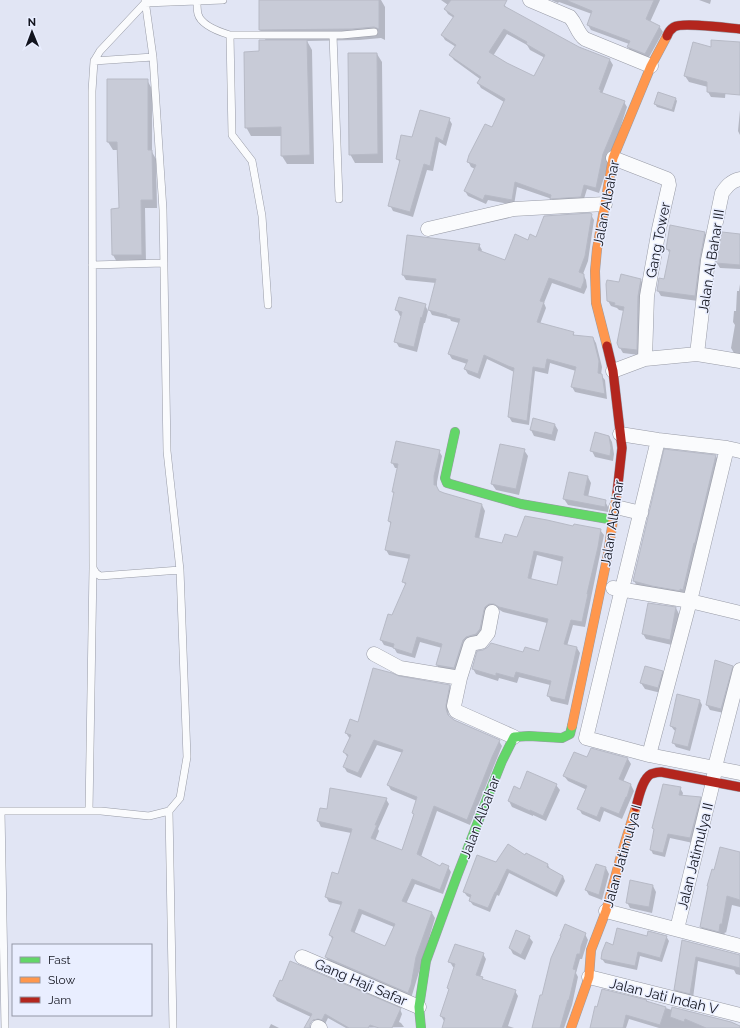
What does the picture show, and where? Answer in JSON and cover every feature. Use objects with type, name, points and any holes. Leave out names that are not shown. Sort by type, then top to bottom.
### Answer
[{"type":"street","points":[[530,0],[570,18],[575,23],[579,33],[585,39],[651,66]]},
{"type":"street","name":"Jalan Albahar","points":[[421,1028],[419,1007],[426,961],[502,760],[514,737],[529,736],[562,738],[570,734],[615,513],[622,448],[612,371],[596,303],[595,271],[597,250],[613,158],[651,66],[669,32],[675,26],[696,25],[740,30]]},
{"type":"street","name":"Gang Tower","points":[[613,158],[667,179],[669,182],[647,296],[645,359]]},
{"type":"street","name":"Jalan Al Bahar III","points":[[697,354],[708,260],[722,193],[729,184],[740,179]]},
{"type":"street","points":[[428,229],[514,209],[605,204]]},
{"type":"street","points":[[612,371],[645,359],[697,354],[740,361]]},
{"type":"street","points":[[455,432],[445,478],[447,483],[521,504],[615,513],[641,513]]},
{"type":"street","points":[[620,434],[734,449],[690,601],[649,755]]},
{"type":"street","points":[[658,440],[586,738],[649,755],[740,773]]},
{"type":"street","points":[[601,587],[622,589],[690,601],[740,613]]},
{"type":"street","points":[[492,612],[488,633],[481,642],[471,644],[470,646],[460,678],[454,706],[456,711],[514,737]]},
{"type":"street","points":[[374,654],[400,668],[460,678]]},
{"type":"street","name":"Jalan Jatimulya II","points":[[677,929],[740,670]]},
{"type":"street","name":"Jalan Jatimulya I","points":[[572,1028],[589,977],[591,950],[606,911],[644,781],[653,772],[661,772],[740,787]]},
{"type":"street","points":[[606,911],[740,946]]},
{"type":"street","name":"Gang Haji Safar","points":[[302,957],[419,1007]]},
{"type":"street","name":"Jalan Jati Indah V","points":[[589,977],[740,1015]]},
{"type":"lane","points":[[89,811],[93,568],[92,91],[94,61],[100,51],[145,1],[223,0]]},
{"type":"lane","points":[[5,1028],[1,811],[101,811],[149,816],[169,811],[180,798],[186,757],[180,570],[167,451],[163,210],[153,57],[145,1]]},
{"type":"lane","points":[[197,1],[198,14],[200,18],[216,30],[230,35],[333,35],[374,32]]},
{"type":"lane","points":[[230,35],[232,136],[252,161],[262,216],[268,305]]},
{"type":"lane","points":[[333,35],[339,199]]},
{"type":"lane","points":[[94,61],[153,57]]},
{"type":"lane","points":[[92,264],[164,263]]},
{"type":"lane","points":[[93,568],[100,576],[180,570]]},
{"type":"lane","points":[[169,811],[173,1028]]},
{"type":"building","points":[[259,0],[379,0],[379,29],[374,27],[352,29],[259,30]]},
{"type":"building","points":[[451,0],[507,0],[504,6],[579,47],[610,59],[599,89],[601,90],[600,92],[625,101],[603,154],[596,188],[584,185],[581,197],[550,199],[551,195],[515,182],[512,200],[485,195],[483,200],[464,191],[476,165],[467,162],[469,155],[485,124],[492,127],[505,99],[477,83],[481,77],[449,55],[456,45],[441,35],[454,16],[444,9]],"holes":[[[504,29],[527,42],[526,44],[545,55],[534,76],[507,63],[489,52]]]},
{"type":"building","points":[[568,0],[654,0],[646,19],[660,26],[645,54],[627,47],[630,41],[587,25],[592,11]]},
{"type":"building","points":[[259,40],[307,40],[310,155],[281,156],[281,127],[245,128],[244,52],[259,51]]},
{"type":"building","points":[[711,40],[740,42],[740,95],[707,92],[707,82],[684,76],[693,42],[711,47]]},
{"type":"building","points":[[348,53],[377,53],[378,154],[349,155]]},
{"type":"building","points":[[107,79],[148,79],[148,150],[152,150],[153,200],[141,200],[142,255],[112,255],[111,209],[119,208],[117,142],[107,142]]},
{"type":"building","points":[[658,92],[676,98],[672,110],[654,104]]},
{"type":"building","points":[[420,110],[450,118],[443,141],[436,137],[430,166],[424,164],[410,212],[388,206],[400,160],[396,159],[401,135],[412,137]]},
{"type":"building","points":[[592,214],[585,256],[579,272],[584,274],[584,281],[581,289],[549,278],[540,301],[544,302],[537,322],[574,332],[573,335],[593,337],[599,361],[598,373],[602,374],[605,394],[571,387],[576,367],[547,359],[545,369],[533,367],[527,421],[508,417],[514,368],[484,355],[478,374],[464,369],[468,360],[448,354],[460,319],[428,310],[436,279],[402,275],[407,235],[480,244],[478,250],[505,260],[515,234],[528,240],[530,234],[536,237],[544,216]]},
{"type":"building","points":[[670,225],[705,232],[695,296],[657,291],[659,278],[664,279],[670,250],[666,249]]},
{"type":"building","points":[[722,232],[740,234],[740,265],[716,263]]},
{"type":"building","points":[[621,274],[641,279],[638,296],[637,350],[619,348],[617,343],[624,307],[614,305],[615,303],[607,301],[607,280],[619,282]]},
{"type":"building","points":[[399,297],[426,304],[422,318],[421,317],[414,347],[394,342],[402,312],[395,310]]},
{"type":"building","points":[[533,418],[555,424],[552,435],[530,430]]},
{"type":"building","points":[[595,432],[609,436],[611,448],[610,456],[590,451]]},
{"type":"building","points":[[396,441],[440,450],[434,476],[434,485],[436,485],[439,491],[444,493],[482,504],[475,537],[502,543],[505,534],[517,537],[525,516],[573,526],[574,524],[601,529],[582,622],[571,620],[564,644],[577,647],[565,700],[547,696],[551,681],[516,672],[514,678],[496,673],[496,676],[472,669],[477,651],[483,650],[491,643],[523,652],[525,647],[539,651],[548,619],[499,607],[494,604],[489,604],[485,607],[480,629],[476,634],[466,637],[463,640],[454,668],[436,665],[442,644],[417,637],[412,654],[393,648],[394,644],[380,640],[388,614],[392,615],[406,583],[402,582],[410,555],[385,550],[391,522],[388,521],[394,492],[392,492],[398,464],[391,463]],"holes":[[[534,551],[563,557],[557,585],[528,578]]]},
{"type":"building","points":[[500,444],[525,449],[516,489],[491,484]]},
{"type":"building","points":[[664,449],[716,455],[683,590],[680,589],[680,591],[633,581]]},
{"type":"building","points":[[569,472],[588,476],[584,495],[606,500],[605,507],[563,499]]},
{"type":"building","points":[[648,603],[676,607],[670,640],[642,634]]},
{"type":"building","points":[[715,660],[733,666],[721,709],[706,705]]},
{"type":"building","points":[[645,666],[663,671],[658,688],[640,683]]},
{"type":"building","points":[[373,668],[399,676],[450,685],[446,705],[448,715],[454,720],[500,740],[467,820],[434,806],[417,854],[440,866],[442,863],[449,866],[440,890],[412,879],[402,901],[432,912],[416,957],[408,993],[325,957],[333,937],[329,935],[342,902],[325,897],[332,872],[338,874],[352,829],[317,821],[320,808],[327,809],[330,788],[387,798],[371,838],[402,850],[414,814],[412,813],[417,797],[387,785],[403,750],[374,740],[358,773],[343,767],[348,755],[343,752],[351,735],[345,733],[350,719],[358,722]],"holes":[[[359,909],[395,924],[385,946],[351,931]]]},
{"type":"building","points":[[677,694],[700,700],[688,747],[672,743],[676,728],[670,726]]},
{"type":"building","points":[[591,748],[628,758],[619,779],[631,784],[619,814],[601,807],[597,817],[577,809],[587,786],[563,776],[574,752],[587,757]]},
{"type":"building","points":[[527,771],[557,784],[543,816],[508,801],[514,786],[520,789]]},
{"type":"building","points":[[663,784],[681,787],[679,795],[701,797],[690,838],[668,834],[663,853],[650,850],[654,829],[652,828]]},
{"type":"building","points":[[508,844],[525,855],[526,853],[548,864],[547,867],[563,876],[555,893],[507,869],[488,908],[469,901],[471,895],[463,892],[477,855],[496,862]]},
{"type":"building","points":[[720,847],[740,852],[740,900],[727,896],[719,932],[700,927],[707,886],[712,869],[714,870]]},
{"type":"building","points":[[596,864],[606,867],[599,895],[585,890]]},
{"type":"building","points":[[630,880],[653,885],[649,907],[626,903]]},
{"type":"building","points":[[565,924],[586,933],[581,946],[580,954],[577,954],[573,969],[576,970],[569,1000],[560,1028],[532,1028],[551,958]]},
{"type":"building","points":[[617,928],[647,936],[648,931],[667,936],[660,958],[638,952],[635,966],[601,959],[606,942],[613,945]]},
{"type":"building","points":[[516,930],[530,936],[521,955],[509,948]]},
{"type":"building","points":[[682,940],[740,955],[740,968],[696,957],[690,994],[674,990]]},
{"type":"building","points":[[455,944],[484,953],[476,975],[483,977],[482,979],[516,990],[502,1028],[442,1028],[445,1018],[440,1016],[455,964],[448,962]]},
{"type":"building","points":[[290,961],[401,1008],[392,1028],[379,1028],[370,1025],[368,1028],[349,1028],[325,1014],[322,1020],[313,1020],[310,1024],[310,1028],[304,1028],[312,1014],[273,996],[280,980],[282,981]]},
{"type":"building","points":[[602,989],[647,1000],[646,1001],[666,1007],[660,1025],[626,1015],[623,1028],[590,1028],[595,1006],[597,1007]]},
{"type":"building","points":[[672,1007],[731,1022],[740,1026],[740,1028],[706,1028],[685,1019],[684,1022],[670,1017]]},
{"type":"traffic: fast","points":[[455,432],[445,478],[447,483],[521,504],[614,520]]},
{"type":"traffic: fast","points":[[421,1028],[419,1007],[426,961],[457,876],[502,761],[514,737],[529,736],[562,738],[570,734],[572,726]]},
{"type":"traffic: slow","points":[[607,346],[596,303],[595,271],[597,249],[613,158],[651,66],[667,36]]},
{"type":"traffic: slow","points":[[572,726],[608,554],[617,493]]},
{"type":"traffic: slow","points":[[571,1028],[589,977],[591,950],[606,911],[636,807]]},
{"type":"traffic: jam","points":[[667,36],[674,27],[686,25],[740,29]]},
{"type":"traffic: jam","points":[[607,346],[613,371],[622,448],[617,493]]},
{"type":"traffic: jam","points":[[636,807],[645,780],[648,776],[657,772],[740,787]]}]
